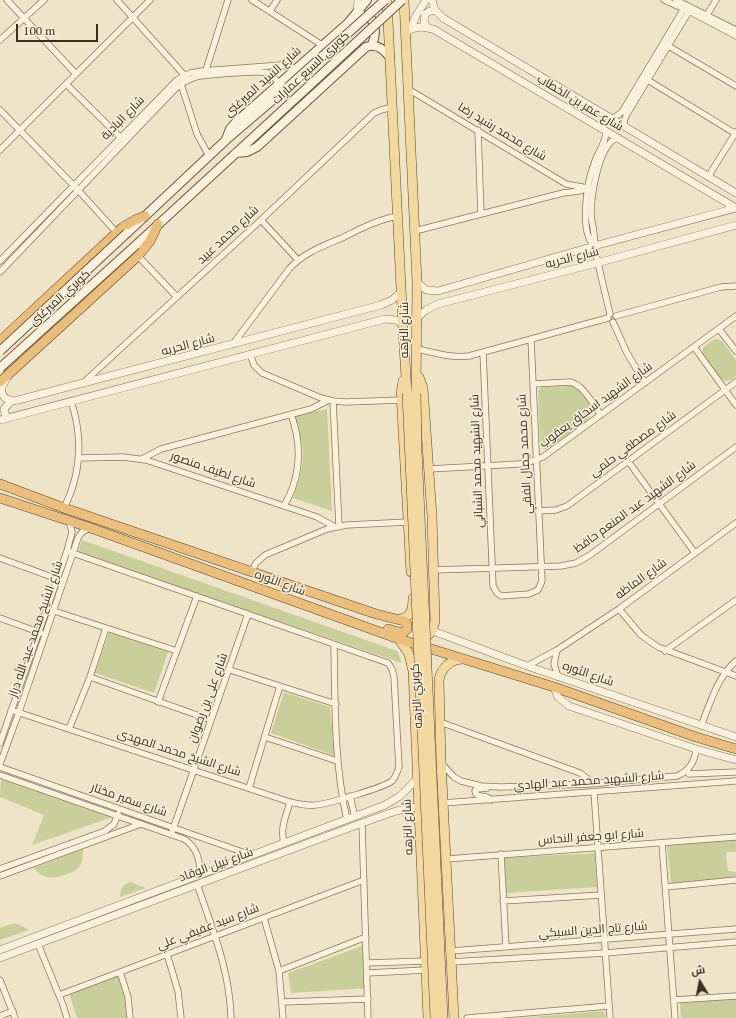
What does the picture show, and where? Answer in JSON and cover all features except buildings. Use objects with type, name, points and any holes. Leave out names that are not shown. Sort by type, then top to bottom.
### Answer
[{"type":"highway","points":[[22,362],[7,355],[0,342],[122,233],[131,222],[145,216]]},
{"type":"highway","points":[[0,382],[138,256],[150,241],[158,224]]},
{"type":"highway","name":"شارع الثوره","points":[[0,484],[64,508],[376,614],[399,619]]},
{"type":"highway","name":"شارع الثوره","points":[[0,498],[69,520],[399,639],[554,687],[696,737],[736,749]]},
{"type":"highway","points":[[364,626],[374,625],[400,633],[404,632],[407,629],[407,624],[399,619]]},
{"type":"main road","name":"شارع السيد الميرغنى","points":[[145,216],[226,140],[230,130],[237,121],[355,15],[367,0]]},
{"type":"main road","name":"شارع النزهه","points":[[386,0],[406,374],[402,386],[401,400],[413,609],[407,617],[399,619]]},
{"type":"main road","name":"كوبرى السبع عمارات","points":[[226,140],[386,0]]},
{"type":"main road","name":"شارع النزهه","points":[[403,0],[417,282],[416,372],[421,380],[423,388],[429,469],[434,572],[435,621],[433,631]]},
{"type":"main road","name":"كوبرى السبع عمارات","points":[[236,153],[403,0]]},
{"type":"main road","points":[[355,15],[364,15],[373,21],[375,31],[372,45]]},
{"type":"main road","points":[[158,224],[236,153],[247,152],[257,147],[364,49],[372,45],[376,46],[382,49],[390,58]]},
{"type":"main road","name":"كوبري الميرغنى","points":[[0,368],[158,224]]},
{"type":"main road","name":"كوبري الميرغنى","points":[[0,351],[122,233]]},
{"type":"main road","name":"كوبري النزهه","points":[[416,372],[418,458],[443,1018]]},
{"type":"main road","name":"كوبري النزهه","points":[[406,374],[435,1018]]},
{"type":"main road","points":[[411,575],[415,580],[422,582],[428,581],[434,572]]},
{"type":"main road","points":[[410,642],[424,639],[433,631]]},
{"type":"main road","name":"شارع النزهه","points":[[399,639],[407,650],[412,664],[428,1018]]},
{"type":"main road","points":[[454,1018],[441,762],[439,680],[441,673],[448,664],[454,660],[462,659]]},
{"type":"main road","points":[[415,712],[422,709],[429,709],[440,713]]},
{"type":"street","points":[[7,0],[76,74]]},
{"type":"street","points":[[0,40],[44,0]]},
{"type":"street","points":[[117,0],[186,78]]},
{"type":"street","points":[[0,150],[150,0]]},
{"type":"street","points":[[206,70],[228,0]]},
{"type":"street","points":[[252,0],[322,45]]},
{"type":"street","points":[[270,11],[277,0]]},
{"type":"street","points":[[355,15],[358,0]]},
{"type":"street","points":[[406,42],[418,12],[426,0]]},
{"type":"street","points":[[427,27],[424,22],[424,16],[428,12],[435,10],[432,0]]},
{"type":"street","points":[[664,0],[707,15],[736,30]]},
{"type":"street","points":[[676,0],[736,36]]},
{"type":"street","points":[[707,15],[716,0]]},
{"type":"street","points":[[612,119],[622,112],[645,78],[688,8]]},
{"type":"street","name":"شارع عمر بن الخطاب","points":[[435,10],[443,18],[736,193]]},
{"type":"street","points":[[410,29],[427,27]]},
{"type":"street","name":"شارع عمر بن الخطاب","points":[[427,27],[433,29],[736,208]]},
{"type":"street","points":[[666,44],[736,86]]},
{"type":"street","name":"شارع البادية","points":[[0,272],[174,90],[194,72],[281,65],[296,68]]},
{"type":"street","name":"شارع البادية","points":[[0,260],[171,84],[186,78],[261,72],[271,75],[278,84]]},
{"type":"street","points":[[625,127],[626,116],[645,78]]},
{"type":"street","points":[[645,78],[736,133],[708,177]]},
{"type":"street","points":[[66,84],[120,137]]},
{"type":"street","points":[[181,84],[197,134],[209,156]]},
{"type":"street","name":"شارع محمد رشيد رضا","points":[[408,89],[566,184],[590,188]]},
{"type":"street","name":"شارع محمد عبيد","points":[[81,384],[261,220],[374,114],[392,107]]},
{"type":"street","points":[[0,110],[19,131],[122,233]]},
{"type":"street","points":[[478,130],[481,214]]},
{"type":"street","points":[[606,132],[605,139],[594,163],[586,220],[589,239],[594,246],[611,318],[627,353],[645,383]]},
{"type":"street","points":[[590,188],[606,149],[611,141],[617,138]]},
{"type":"street","points":[[563,193],[566,189],[566,184]]},
{"type":"street","points":[[415,231],[563,193],[590,188]]},
{"type":"street","name":"شارع الحريه","points":[[417,282],[428,290],[444,290],[594,246],[736,208]]},
{"type":"street","points":[[232,344],[288,269],[298,260],[307,254],[373,223],[397,216]]},
{"type":"street","points":[[261,220],[298,260]]},
{"type":"street","name":"شارع الحريه","points":[[417,318],[431,307],[446,301],[597,263],[736,225]]},
{"type":"street","points":[[138,256],[177,297]]},
{"type":"street","points":[[0,260],[9,263]]},
{"type":"street","points":[[417,349],[438,355],[454,357],[470,356],[720,287],[736,286]]},
{"type":"street","points":[[444,290],[441,297],[446,301]]},
{"type":"street","name":"شارع الحريه","points":[[11,401],[371,308],[390,302],[401,292]]},
{"type":"street","points":[[371,308],[376,313],[376,319],[373,322]]},
{"type":"street","name":"شارع الشهيد اسحاق يعقوب","points":[[429,469],[524,463],[547,455],[736,316]]},
{"type":"street","name":"شارع الحريه","points":[[0,420],[373,322],[390,319],[396,320],[403,326]]},
{"type":"street","points":[[719,329],[736,352]]},
{"type":"street","name":"شارع محمد جمال الفقي","points":[[531,339],[541,567]]},
{"type":"street","points":[[694,347],[736,405]]},
{"type":"street","name":"شارع الشهيد محمد الشباني","points":[[483,352],[492,568]]},
{"type":"street","points":[[250,354],[254,365],[262,373],[331,401],[346,402],[401,400]]},
{"type":"street","points":[[8,418],[5,415],[4,410],[11,401],[4,399],[0,392],[9,374]]},
{"type":"street","name":"شارع مصطفي حلمي","points":[[538,511],[556,510],[565,507],[736,382]]},
{"type":"street","points":[[533,384],[575,383],[580,387],[601,415]]},
{"type":"street","points":[[64,508],[74,484],[78,458],[78,429],[71,401]]},
{"type":"street","points":[[142,459],[152,453],[164,449],[314,408],[331,401]]},
{"type":"street","points":[[331,401],[337,527]]},
{"type":"street","points":[[284,506],[292,489],[298,464],[298,439],[291,414]]},
{"type":"street","name":"شارع الشهيد عبد المنعم حافظ","points":[[434,572],[492,568],[566,566],[581,561],[736,447]]},
{"type":"street","name":"شارع لطيف منصور","points":[[78,458],[123,456],[142,459],[320,518],[337,527]]},
{"type":"street","points":[[628,461],[695,553]]},
{"type":"street","name":"شارع الشيخ محمد عبد الله دراز","points":[[0,743],[67,551],[72,532],[69,520]]},
{"type":"street","points":[[252,571],[258,560],[266,554],[319,532],[337,527],[408,522]]},
{"type":"street","name":"شارع الماظه","points":[[526,666],[557,650],[619,609],[736,523]]},
{"type":"street","name":"شارع الشيخ محمد عبد الله دراز","points":[[0,766],[80,535],[84,531],[91,528]]},
{"type":"street","name":"شارع الشيخ محمد المهدى","points":[[11,710],[194,769],[290,802],[304,805],[314,806],[323,804],[385,785],[391,782],[396,776],[399,767],[399,758],[394,677],[392,669],[388,663],[67,551]]},
{"type":"street","points":[[0,558],[64,582]]},
{"type":"street","points":[[492,568],[494,589],[499,595],[504,596],[529,594],[535,592],[541,584],[541,567]]},
{"type":"street","points":[[158,702],[197,596]]},
{"type":"street","points":[[666,651],[736,600]]},
{"type":"street","points":[[619,609],[644,638],[666,651],[736,676]]},
{"type":"street","points":[[54,611],[177,651]]},
{"type":"street","name":"شارع على بن رضوان","points":[[171,835],[230,670],[248,614]]},
{"type":"street","points":[[0,618],[45,634]]},
{"type":"street","points":[[69,729],[90,677],[106,628]]},
{"type":"street","name":"شارع الثوره","points":[[433,631],[526,666],[736,737]]},
{"type":"street","points":[[334,645],[337,761],[342,798],[347,820]]},
{"type":"street","points":[[557,650],[554,664],[558,676]]},
{"type":"street","points":[[701,726],[721,679],[725,672],[736,661]]},
{"type":"street","points":[[230,670],[336,704]]},
{"type":"street","points":[[90,677],[211,720]]},
{"type":"street","points":[[249,788],[280,686]]},
{"type":"street","name":"شارع الثوره","points":[[554,687],[560,700],[569,706],[696,749],[736,760]]},
{"type":"street","points":[[440,722],[580,772],[588,779],[590,784]]},
{"type":"street","points":[[265,737],[337,761]]},
{"type":"street","points":[[696,749],[694,761],[687,770],[689,774],[736,772]]},
{"type":"street","name":"شارع الشهيد محمد عبد الهادي","points":[[441,762],[451,774],[461,781],[501,787],[590,784],[674,777],[687,770]]},
{"type":"street","name":"شارع سمير مختار","points":[[0,766],[251,855]]},
{"type":"street","name":"شارع سمير مختار","points":[[0,775],[184,840],[192,846],[198,855],[201,874]]},
{"type":"street","name":"شارع نبيل الوقاد","points":[[0,958],[38,944],[84,922],[201,874],[355,817],[391,802],[404,793],[418,778]]},
{"type":"street","name":"شارع الشهيد محمد عبد الهادي","points":[[443,803],[736,782]]},
{"type":"street","points":[[490,786],[477,789],[475,793],[478,796],[485,796],[491,800]]},
{"type":"street","points":[[594,792],[610,1018]]},
{"type":"street","points":[[350,796],[355,817]]},
{"type":"street","points":[[284,843],[282,837],[283,826],[290,802]]},
{"type":"street","points":[[391,802],[396,807],[396,811]]},
{"type":"street","name":"شارع نبيل الوقاد","points":[[0,950],[197,884],[396,811],[443,803]]},
{"type":"street","points":[[0,876],[99,837],[111,826],[120,809]]},
{"type":"street","points":[[362,823],[368,1018]]},
{"type":"street","points":[[0,869],[141,824]]},
{"type":"street","name":"شارع ابو جعفر النحاس","points":[[446,859],[736,837]]},
{"type":"street","points":[[662,843],[675,1018]]},
{"type":"street","points":[[501,854],[506,947]]},
{"type":"street","name":"شارع سيد عفيفي علي","points":[[59,995],[364,880]]},
{"type":"street","points":[[666,887],[736,880]]},
{"type":"street","points":[[197,884],[222,957],[228,984],[232,1018]]},
{"type":"street","points":[[503,901],[601,895]]},
{"type":"street","points":[[264,918],[279,971],[283,1002],[283,1018]]},
{"type":"street","name":"شارع تاج الدين السبكي","points":[[451,952],[736,929]]},
{"type":"street","points":[[279,971],[366,938]]},
{"type":"street","name":"شارع تاج الدين السبكي","points":[[451,962],[605,953],[736,942]]},
{"type":"street","points":[[38,944],[67,1018]]},
{"type":"street","points":[[167,954],[176,985],[181,1018]]},
{"type":"street","points":[[367,963],[425,965]]},
{"type":"street","points":[[367,973],[425,965]]},
{"type":"street","points":[[120,972],[128,997],[130,1018]]},
{"type":"street","points":[[0,980],[15,1018]]},
{"type":"street","points":[[674,1000],[736,996]]},
{"type":"street","points":[[283,1002],[368,999]]},
{"type":"street","points":[[467,1018],[508,1016],[609,1006]]},
{"type":"street","points":[[0,1016],[12,1011]]},
{"type":"green space","points":[[717,339],[722,341],[736,360],[736,376],[725,381],[720,379],[702,354],[703,348],[713,340]]},
{"type":"green space","points":[[571,386],[578,390],[587,400],[591,408],[590,415],[587,421],[552,448],[548,450],[543,449],[540,444],[538,391],[542,387]]},
{"type":"green space","points":[[327,409],[332,511],[293,498],[300,475],[303,456],[301,438],[294,415]]},
{"type":"green space","points":[[82,540],[397,651],[402,663],[78,553]]},
{"type":"green space","points":[[109,632],[168,652],[154,693],[95,673]]},
{"type":"green space","points":[[284,692],[330,707],[335,756],[271,733]]},
{"type":"green space","points":[[1,778],[112,817],[32,845],[44,815],[0,797]]},
{"type":"green space","points":[[736,839],[736,852],[727,852],[726,854],[728,871],[736,872],[736,878],[671,884],[667,846]]},
{"type":"green space","points":[[83,849],[79,867],[68,874],[46,877],[34,868]]},
{"type":"green space","points":[[595,853],[597,887],[505,893],[503,858]]},
{"type":"green space","points":[[130,882],[146,888],[120,897],[122,888],[125,884]]},
{"type":"green space","points":[[11,924],[18,924],[29,930],[0,940],[0,928]]},
{"type":"green space","points":[[367,944],[370,988],[291,993],[288,973]]},
{"type":"green space","points":[[124,974],[130,998],[132,1018],[77,1018],[69,993]]},
{"type":"green space","points":[[736,999],[736,1018],[681,1018],[680,1003]]},
{"type":"green space","points":[[604,1011],[605,1018],[520,1018]]}]
